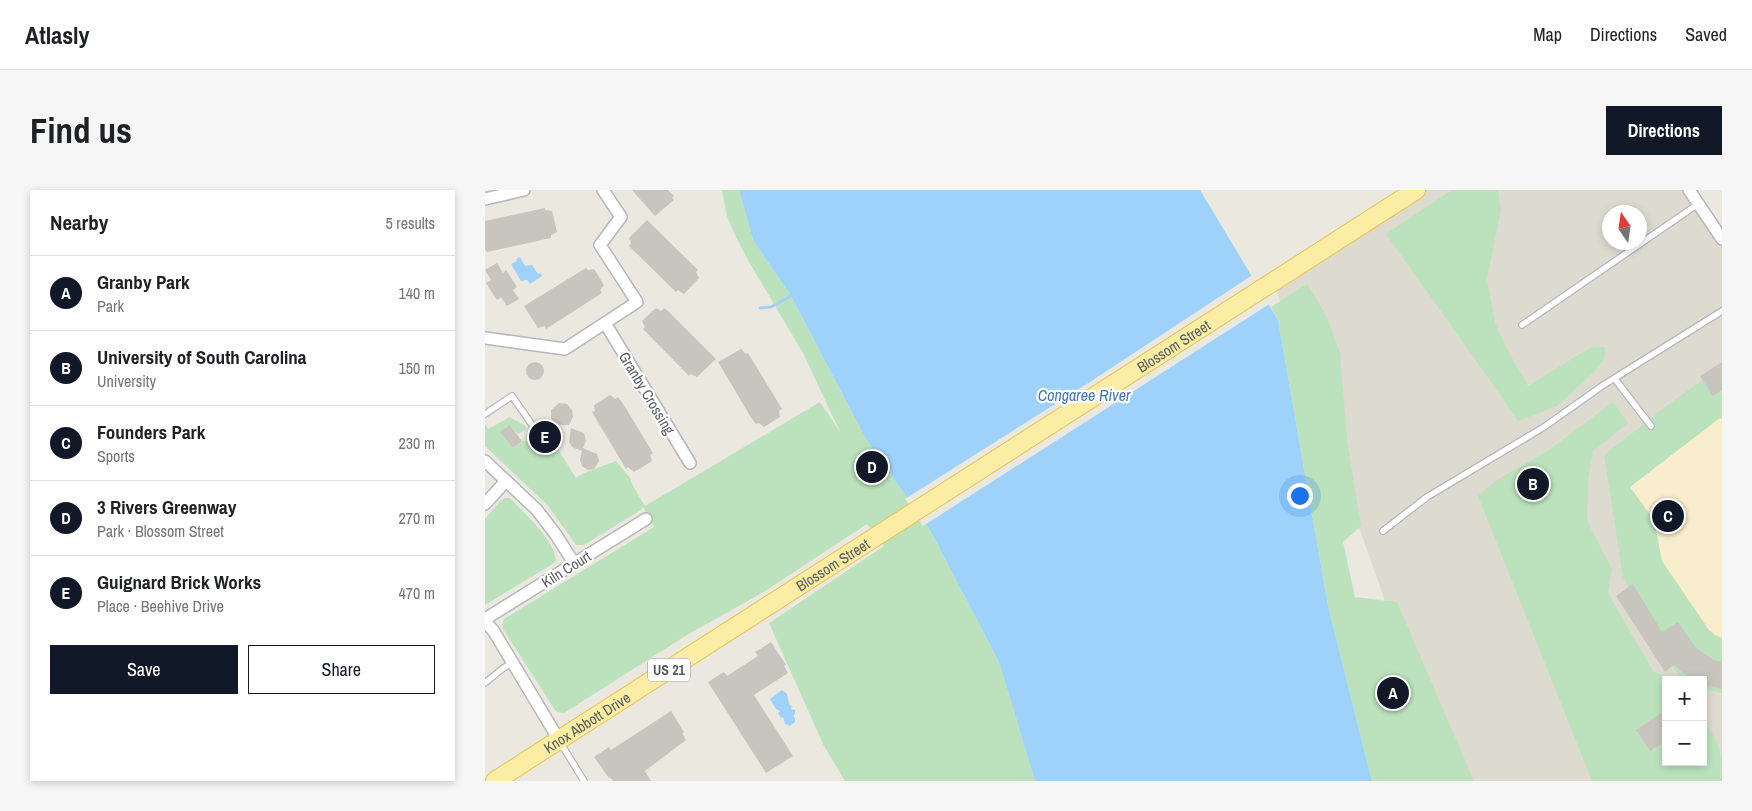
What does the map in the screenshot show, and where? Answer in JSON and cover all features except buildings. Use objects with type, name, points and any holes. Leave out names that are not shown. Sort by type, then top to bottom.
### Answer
[{"type":"main road","name":"Blossom Street","points":[[778,598],[1416,190]]},
{"type":"main road","name":"Knox Abbott Drive","points":[[495,781],[778,598]]},
{"type":"street","points":[[485,199],[524,190]]},
{"type":"street","points":[[485,338],[565,349],[637,302],[600,244],[621,217],[603,190]]},
{"type":"street","points":[[1689,190],[1722,239]]},
{"type":"street","name":"Granby Crossing","points":[[605,323],[690,463]]},
{"type":"street","points":[[485,461],[537,510],[574,563]]},
{"type":"street","points":[[485,504],[506,481]]},
{"type":"street","name":"Kiln Court","points":[[485,621],[646,519]]},
{"type":"street","points":[[485,621],[493,630],[559,740]]},
{"type":"lane","points":[[1522,324],[1698,204]]},
{"type":"lane","points":[[1383,531],[1427,497],[1543,427],[1722,312]]},
{"type":"lane","points":[[1615,379],[1651,426]]},
{"type":"lane","points":[[485,414],[512,396],[535,429]]},
{"type":"lane","points":[[485,683],[502,668],[512,663]]},
{"type":"lane","points":[[559,740],[584,781]]},
{"type":"shaded area","points":[[1421,190],[1687,190],[1722,242],[1722,781],[1448,781],[1275,287]]},
{"type":"green space","points":[[722,190],[739,190],[753,240],[791,296],[866,439],[930,530],[999,662],[1035,781],[845,781],[823,744],[769,623],[884,546],[867,524],[762,593],[687,635],[564,713],[555,710],[503,629],[504,619],[654,527],[643,507],[584,545],[576,545],[548,506],[485,446],[485,424],[488,429],[510,417],[524,425],[526,427],[525,430],[518,434],[510,425],[501,432],[513,448],[522,441],[539,443],[544,441],[546,438],[545,429],[576,478],[616,461],[630,478],[645,506],[820,402],[840,432],[804,355],[735,235],[727,216]]},
{"type":"green space","points":[[1452,190],[1498,190],[1501,210],[1487,279],[1495,323],[1528,386],[1591,347],[1605,347],[1604,359],[1595,371],[1557,406],[1518,421],[1386,234]]},
{"type":"green space","points":[[1307,284],[1327,317],[1340,353],[1347,439],[1361,526],[1343,542],[1355,597],[1397,602],[1474,781],[1372,781],[1328,606],[1278,320],[1271,307]]},
{"type":"green space","points":[[1722,366],[1722,693],[1707,690],[1707,676],[1678,675],[1623,577],[1604,455],[1655,414]]},
{"type":"green space","points":[[1613,402],[1628,423],[1593,451],[1588,480],[1587,521],[1612,569],[1608,593],[1653,671],[1664,676],[1662,676],[1662,766],[1707,766],[1707,725],[1719,748],[1722,781],[1592,781],[1478,496],[1497,480],[1549,450]]},
{"type":"green space","points":[[510,498],[537,527],[550,544],[556,561],[485,605],[485,519],[500,501]]},
{"type":"sand","points":[[1720,418],[1722,419],[1722,638],[1709,630],[1662,561],[1654,520],[1630,487]]},
{"type":"water","name":"Congaree River","points":[[739,190],[1200,190],[1278,320],[1328,606],[1372,781],[1035,781],[999,662],[930,530],[866,439],[791,296],[753,240]]},
{"type":"water","points":[[520,257],[525,266],[532,265],[538,274],[540,273],[542,276],[530,284],[527,280],[521,281],[511,264]]},
{"type":"water","points":[[782,690],[787,694],[791,709],[795,710],[793,716],[795,722],[790,726],[785,724],[783,717],[781,718],[778,713],[780,711],[776,709],[770,699]]},
{"type":"pier","points":[[1254,274],[1271,303],[923,526],[905,499],[1090,382]]},
{"type":"waterway","points":[[760,308],[771,307],[791,296]]},
{"type":"place","name":"Guignard Brick Works","points":[[545,437]]},
{"type":"place","name":"3 Rivers Greenway","points":[[872,467]]},
{"type":"place","name":"University of South Carolina","points":[[1533,484]]},
{"type":"place","name":"Founders Park","points":[[1668,516]]},
{"type":"place","name":"Granby Park","points":[[1393,693]]}]
